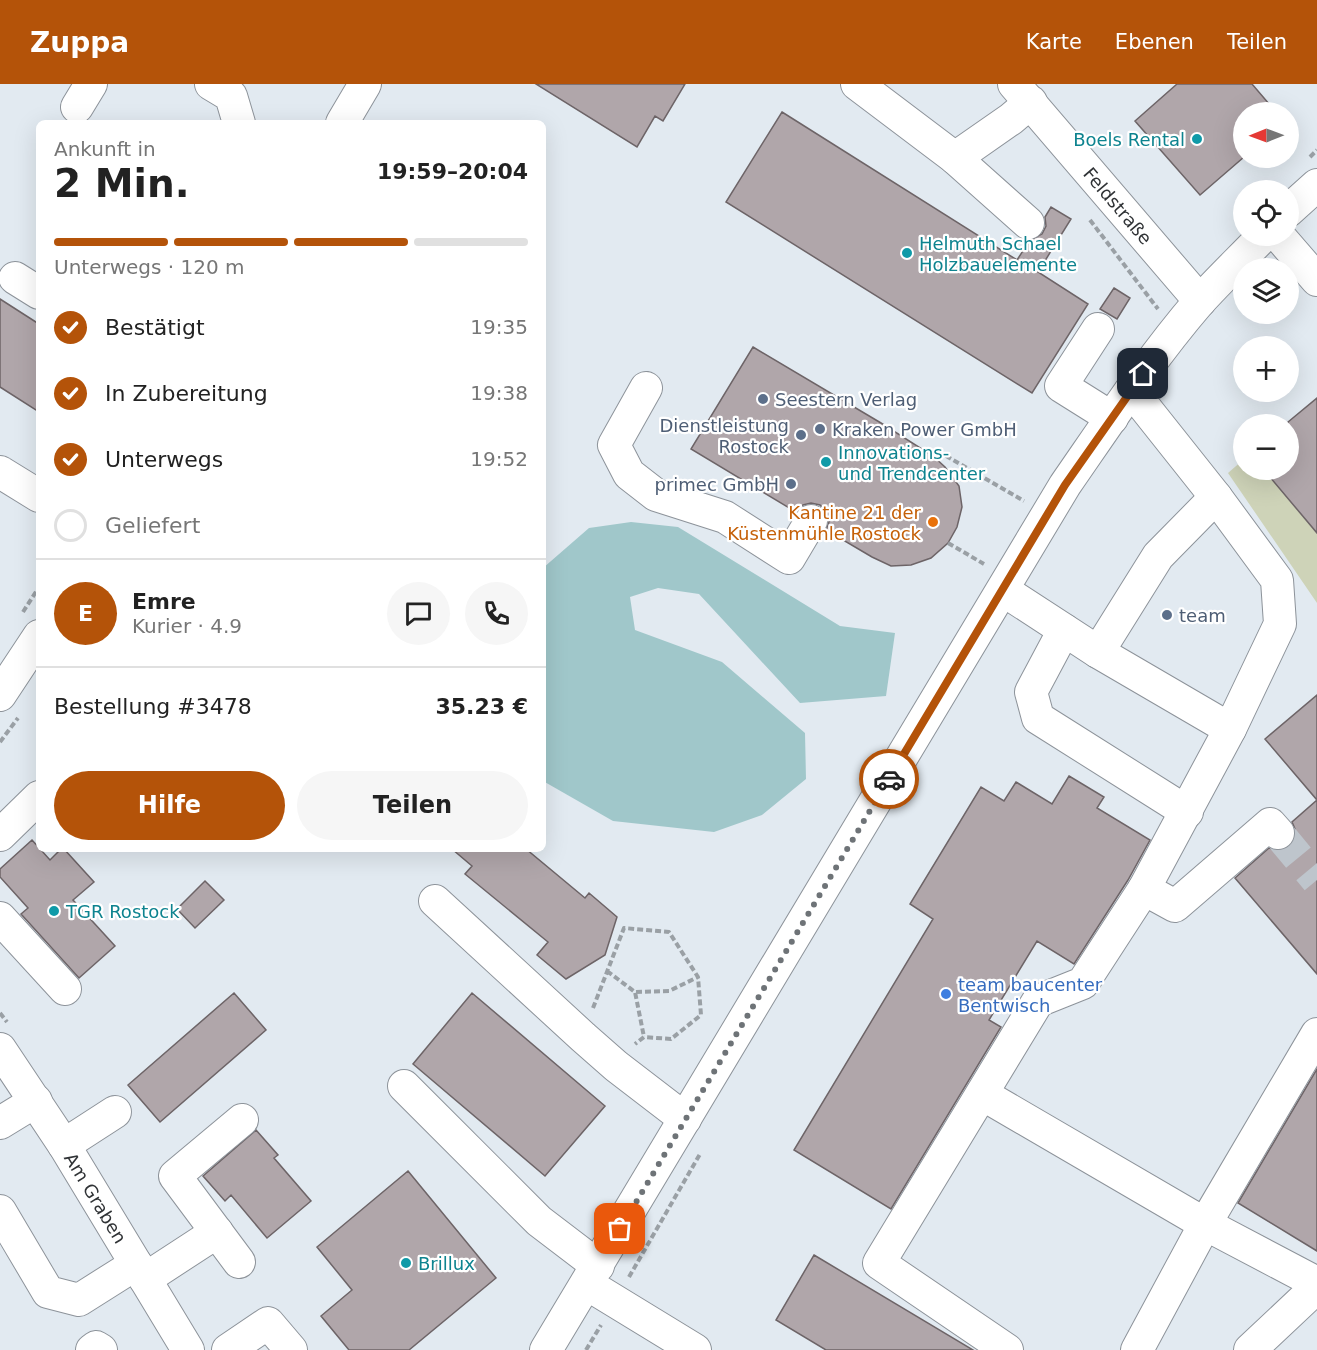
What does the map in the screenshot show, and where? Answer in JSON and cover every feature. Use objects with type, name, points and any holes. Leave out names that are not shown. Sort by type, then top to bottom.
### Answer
[{"type":"street","points":[[212,84],[231,96],[238,120]]},
{"type":"street","points":[[344,120],[365,84]]},
{"type":"street","points":[[857,84],[955,158],[1028,223]]},
{"type":"street","points":[[955,158],[1011,119],[1023,93]]},
{"type":"street","name":"Feldstraße","points":[[1023,93],[1200,302]]},
{"type":"street","points":[[1299,201],[1317,185]]},
{"type":"street","points":[[546,1350],[1065,485],[1131,390],[1200,302],[1253,246]]},
{"type":"street","points":[[1288,246],[1317,280]]},
{"type":"street","points":[[1098,329],[1061,386],[1112,418]]},
{"type":"street","points":[[646,388],[614,445],[629,474],[656,495],[725,517],[789,558],[811,521]]},
{"type":"street","points":[[1007,1350],[879,1263],[1038,1001],[1083,983],[1144,889],[1230,729],[1280,624],[1277,580],[1216,497],[1131,390]]},
{"type":"street","points":[[0,472],[36,494]]},
{"type":"street","points":[[1098,652],[1158,556],[1216,497]]},
{"type":"street","points":[[1003,590],[1098,652],[1230,729]]},
{"type":"street","points":[[1064,630],[1031,692],[1038,718],[1187,812]]},
{"type":"street","points":[[0,695],[36,641]]},
{"type":"street","points":[[0,835],[36,800]]},
{"type":"street","points":[[1144,889],[1175,906],[1270,824],[1278,834]]},
{"type":"street","points":[[435,901],[616,1066],[685,1119]]},
{"type":"street","points":[[0,918],[65,989]]},
{"type":"street","points":[[1137,1350],[1205,1224],[1317,1034]]},
{"type":"street","name":"Am Graben","points":[[0,1050],[64,1145],[188,1350]]},
{"type":"street","points":[[404,1086],[615,1301],[663,1342],[695,1350]]},
{"type":"street","points":[[982,1094],[1205,1224],[1317,1285],[1250,1350]]},
{"type":"street","points":[[0,1123],[36,1101]]},
{"type":"street","points":[[64,1145],[115,1112]]},
{"type":"street","points":[[239,1262],[175,1176],[242,1120]]},
{"type":"street","points":[[0,1211],[48,1292],[79,1300],[217,1232]]},
{"type":"street","points":[[228,1350],[268,1323],[291,1350]]},
{"type":"street","points":[[92,1350],[96,1347],[101,1350]]},
{"type":"path","points":[[933,456],[936,450],[1024,501]]},
{"type":"path","points":[[948,543],[985,565]]},
{"type":"path","points":[[583,1037],[624,928],[669,932],[698,977],[701,1015],[671,1039],[644,1036],[631,1047],[616,1066]]},
{"type":"path","points":[[607,971],[635,992],[669,991],[698,977]]},
{"type":"path","points":[[635,992],[644,1036]]},
{"type":"path","points":[[586,1350],[700,1153]]},
{"type":"green space","points":[[1233,469],[1233,480],[1272,480],[1317,533],[1317,603],[1228,473]]},
{"type":"water","points":[[631,522],[678,527],[840,626],[895,633],[886,696],[800,703],[699,594],[658,588],[630,597],[635,630],[722,662],[805,733],[806,779],[762,815],[714,832],[613,821],[546,783],[546,565],[589,528]]},
{"type":"building","points":[[536,84],[685,84],[663,121],[655,116],[637,147]]},
{"type":"building","name":"Boels Rental","points":[[1177,84],[1252,84],[1267,102],[1233,102],[1233,166],[1200,195],[1135,121]]},
{"type":"building","name":"Helmuth Schael Holzbauelemente","points":[[782,112],[1017,260],[1030,240],[1042,234],[1046,226],[1045,217],[1051,207],[1071,219],[1038,272],[1088,304],[1032,393],[726,202]]},
{"type":"building","points":[[1114,288],[1130,298],[1117,319],[1100,309]]},
{"type":"building","points":[[0,299],[36,322],[36,410],[0,387]]},
{"type":"building","name":"Innovations- und Trendcenter","points":[[753,347],[881,423],[933,456],[945,467],[959,486],[962,507],[957,527],[948,543],[931,558],[911,565],[891,566],[826,530],[829,522],[827,513],[820,505],[811,503],[803,505],[796,512],[691,449]]},
{"type":"building","points":[[1317,398],[1317,533],[1272,480],[1299,480],[1298,414]]},
{"type":"building","points":[[1317,695],[1317,800],[1265,739]]},
{"type":"building","name":"team baucenter Bentwisch","points":[[1069,776],[1104,797],[1097,808],[1150,840],[1128,880],[1074,964],[1037,941],[989,1020],[1001,1027],[891,1209],[794,1150],[933,919],[910,904],[981,787],[1004,801],[1016,782],[1052,804]]},
{"type":"building","points":[[1317,800],[1317,974],[1235,878],[1269,848],[1281,851],[1290,846],[1295,838],[1292,822]]},
{"type":"building","name":"TGR Rostock","points":[[32,840],[36,844],[36,852],[43,852],[50,860],[58,852],[67,852],[94,882],[73,900],[115,946],[79,978],[21,914],[28,908],[0,877],[0,869]]},
{"type":"building","points":[[456,852],[530,852],[585,898],[589,893],[617,917],[605,955],[566,979],[537,955],[548,942],[465,874],[472,866]]},
{"type":"building","points":[[205,881],[224,900],[195,928],[177,909]]},
{"type":"building","points":[[234,993],[266,1030],[160,1122],[128,1085]]},
{"type":"building","points":[[472,993],[605,1106],[545,1176],[413,1064]]},
{"type":"building","points":[[1317,1069],[1317,1251],[1238,1203]]},
{"type":"building","points":[[256,1130],[278,1155],[274,1158],[311,1201],[267,1238],[231,1195],[225,1201],[203,1176]]},
{"type":"building","name":"Brillux","points":[[408,1171],[496,1278],[409,1350],[349,1350],[321,1316],[352,1290],[317,1247]]},
{"type":"building","points":[[814,1255],[973,1350],[826,1350],[776,1320]]},
{"type":"tunnel","points":[[1278,833],[1317,880]]},
{"type":"way so far","points":[[620,1229],[889,779]]},
{"type":"place","name":"Boels Rental","points":[[1197,139]]},
{"type":"place","name":"Helmuth Schael Holzbauelemente","points":[[907,253]]},
{"type":"place","name":"Seestern Verlag","points":[[763,399]]},
{"type":"place","name":"Kraken Power GmbH","points":[[820,429]]},
{"type":"place","name":"Dienstleistung Rostock","points":[[801,435]]},
{"type":"place","name":"Innovations- und Trendcenter","points":[[826,462]]},
{"type":"place","name":"primec GmbH","points":[[791,484]]},
{"type":"place","name":"Kantine 21 der Küstenmühle Rostock","points":[[933,522]]},
{"type":"place","name":"team","points":[[1167,615]]},
{"type":"place","name":"TGR Rostock","points":[[54,911]]},
{"type":"place","name":"team baucenter Bentwisch","points":[[946,994]]},
{"type":"place","name":"Brillux","points":[[406,1263]]},
{"type":"route","points":[[889,779],[1065,485],[1143,374]]}]
